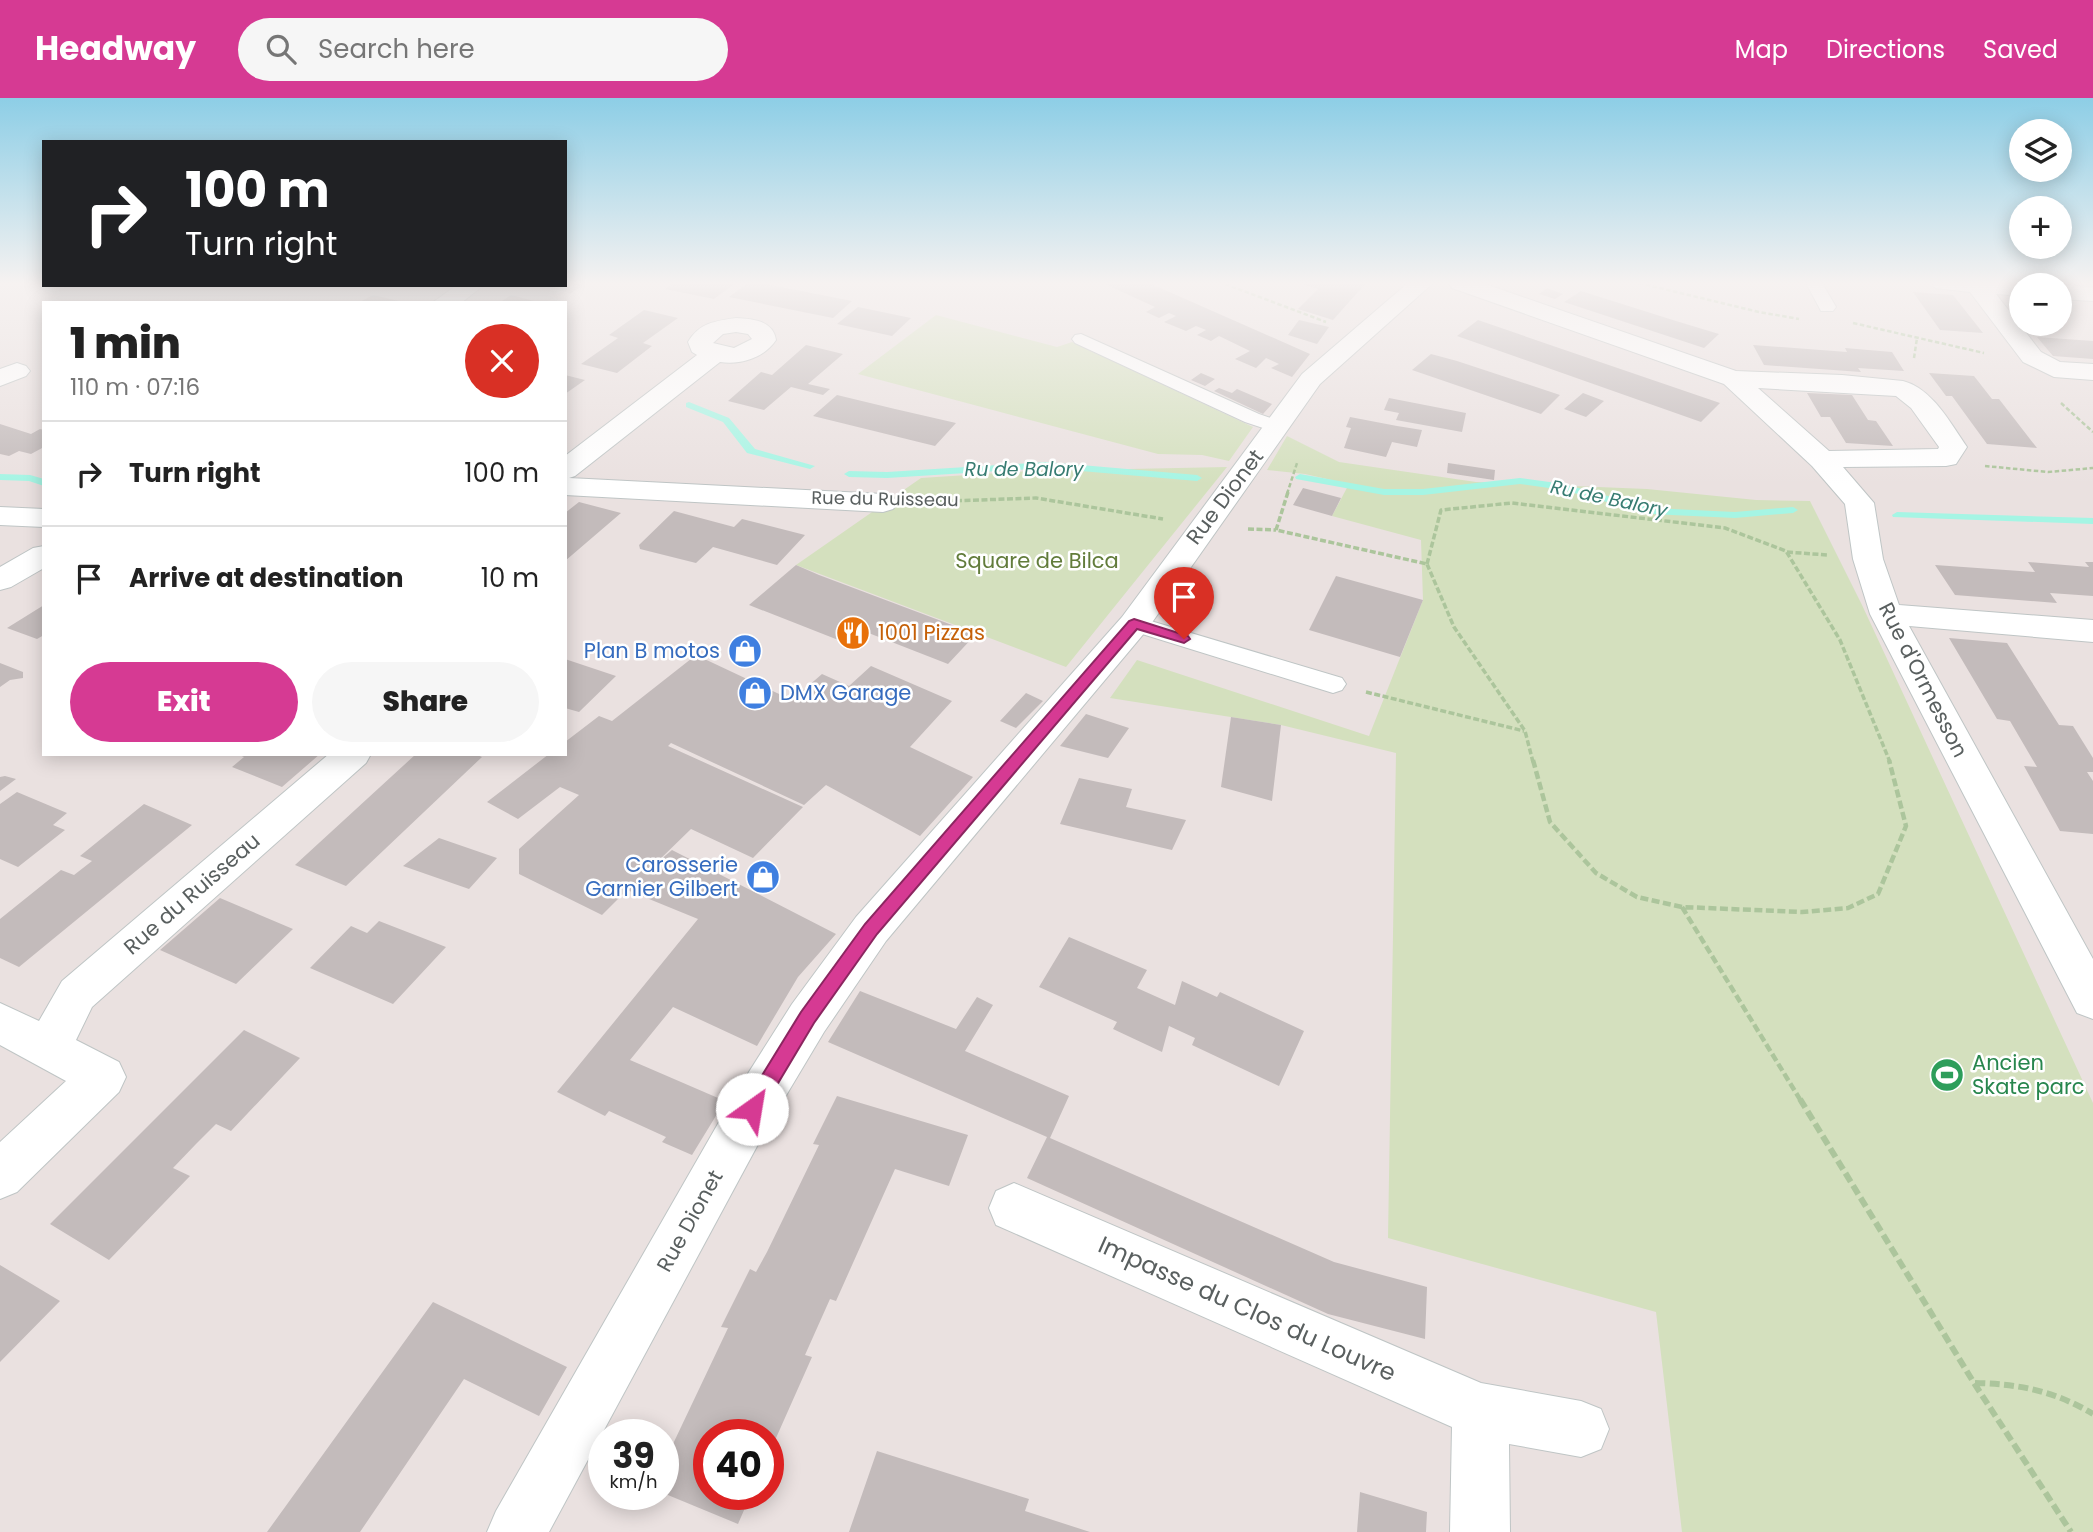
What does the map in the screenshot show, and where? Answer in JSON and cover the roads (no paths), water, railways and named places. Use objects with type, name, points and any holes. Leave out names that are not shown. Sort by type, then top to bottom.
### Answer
[{"type":"street","name":"Rue Dionet","points":[[517,1532],[752,1109],[808,1018],[871,929],[1134,624],[1311,379],[1346,350]]},
{"type":"street","name":"Rue d'Ormesson","points":[[1651,350],[1734,379],[1822,460],[1859,503],[1868,559],[1886,614],[2093,1000]]},
{"type":"street","points":[[2027,350],[2032,357],[2054,369],[2093,372]]},
{"type":"street","points":[[567,468],[714,354]]},
{"type":"street","points":[[1734,379],[1842,383],[1903,389],[1920,402],[1953,447],[1946,458],[1862,457],[1822,460]]},
{"type":"street","name":"Rue du Ruisseau","points":[[567,486],[883,503]]},
{"type":"street","points":[[0,516],[42,518]]},
{"type":"street","points":[[0,580],[42,556]]},
{"type":"street","points":[[1886,614],[2093,631]]},
{"type":"street","name":"Rue du Ruisseau","points":[[48,1048],[77,994],[351,756]]},
{"type":"street","points":[[0,1023],[103,1077],[0,1175]]},
{"type":"street","name":"Impasse du Clos du Louvre","points":[[1014,1208],[1480,1411],[1581,1429]]},
{"type":"street","points":[[1480,1411],[1480,1532]]},
{"type":"lane","points":[[1105,350],[1252,418],[1278,427]]},
{"type":"lane","points":[[1134,624],[1333,684]]},
{"type":"waterway","name":"Ru de Balory","points":[[689,405],[726,420],[751,451],[810,466]]},
{"type":"waterway","name":"Ru de Balory","points":[[849,474],[887,475],[1046,465],[1197,478]]},
{"type":"waterway","name":"Ru de Balory","points":[[0,477],[30,478],[42,482]]},
{"type":"waterway","name":"Ru de Balory","points":[[1300,477],[1384,492],[1423,492],[1520,481],[1564,487],[1651,511],[1735,515],[1793,510]]},
{"type":"waterway","name":"Ru de Balory","points":[[1897,515],[2093,521]]},
{"type":"place","name":"1001 Pizzas","points":[[853,633]]},
{"type":"place","name":"Plan B motos","points":[[745,651]]},
{"type":"place","name":"DMX Garage","points":[[755,693]]},
{"type":"place","name":"Carosserie Garnier Gilbert","points":[[763,877]]},
{"type":"place","name":"Ancien Skate parc","points":[[1947,1075]]},
{"type":"park label","name":"Square de Bilca","points":[[1037,561]]}]
